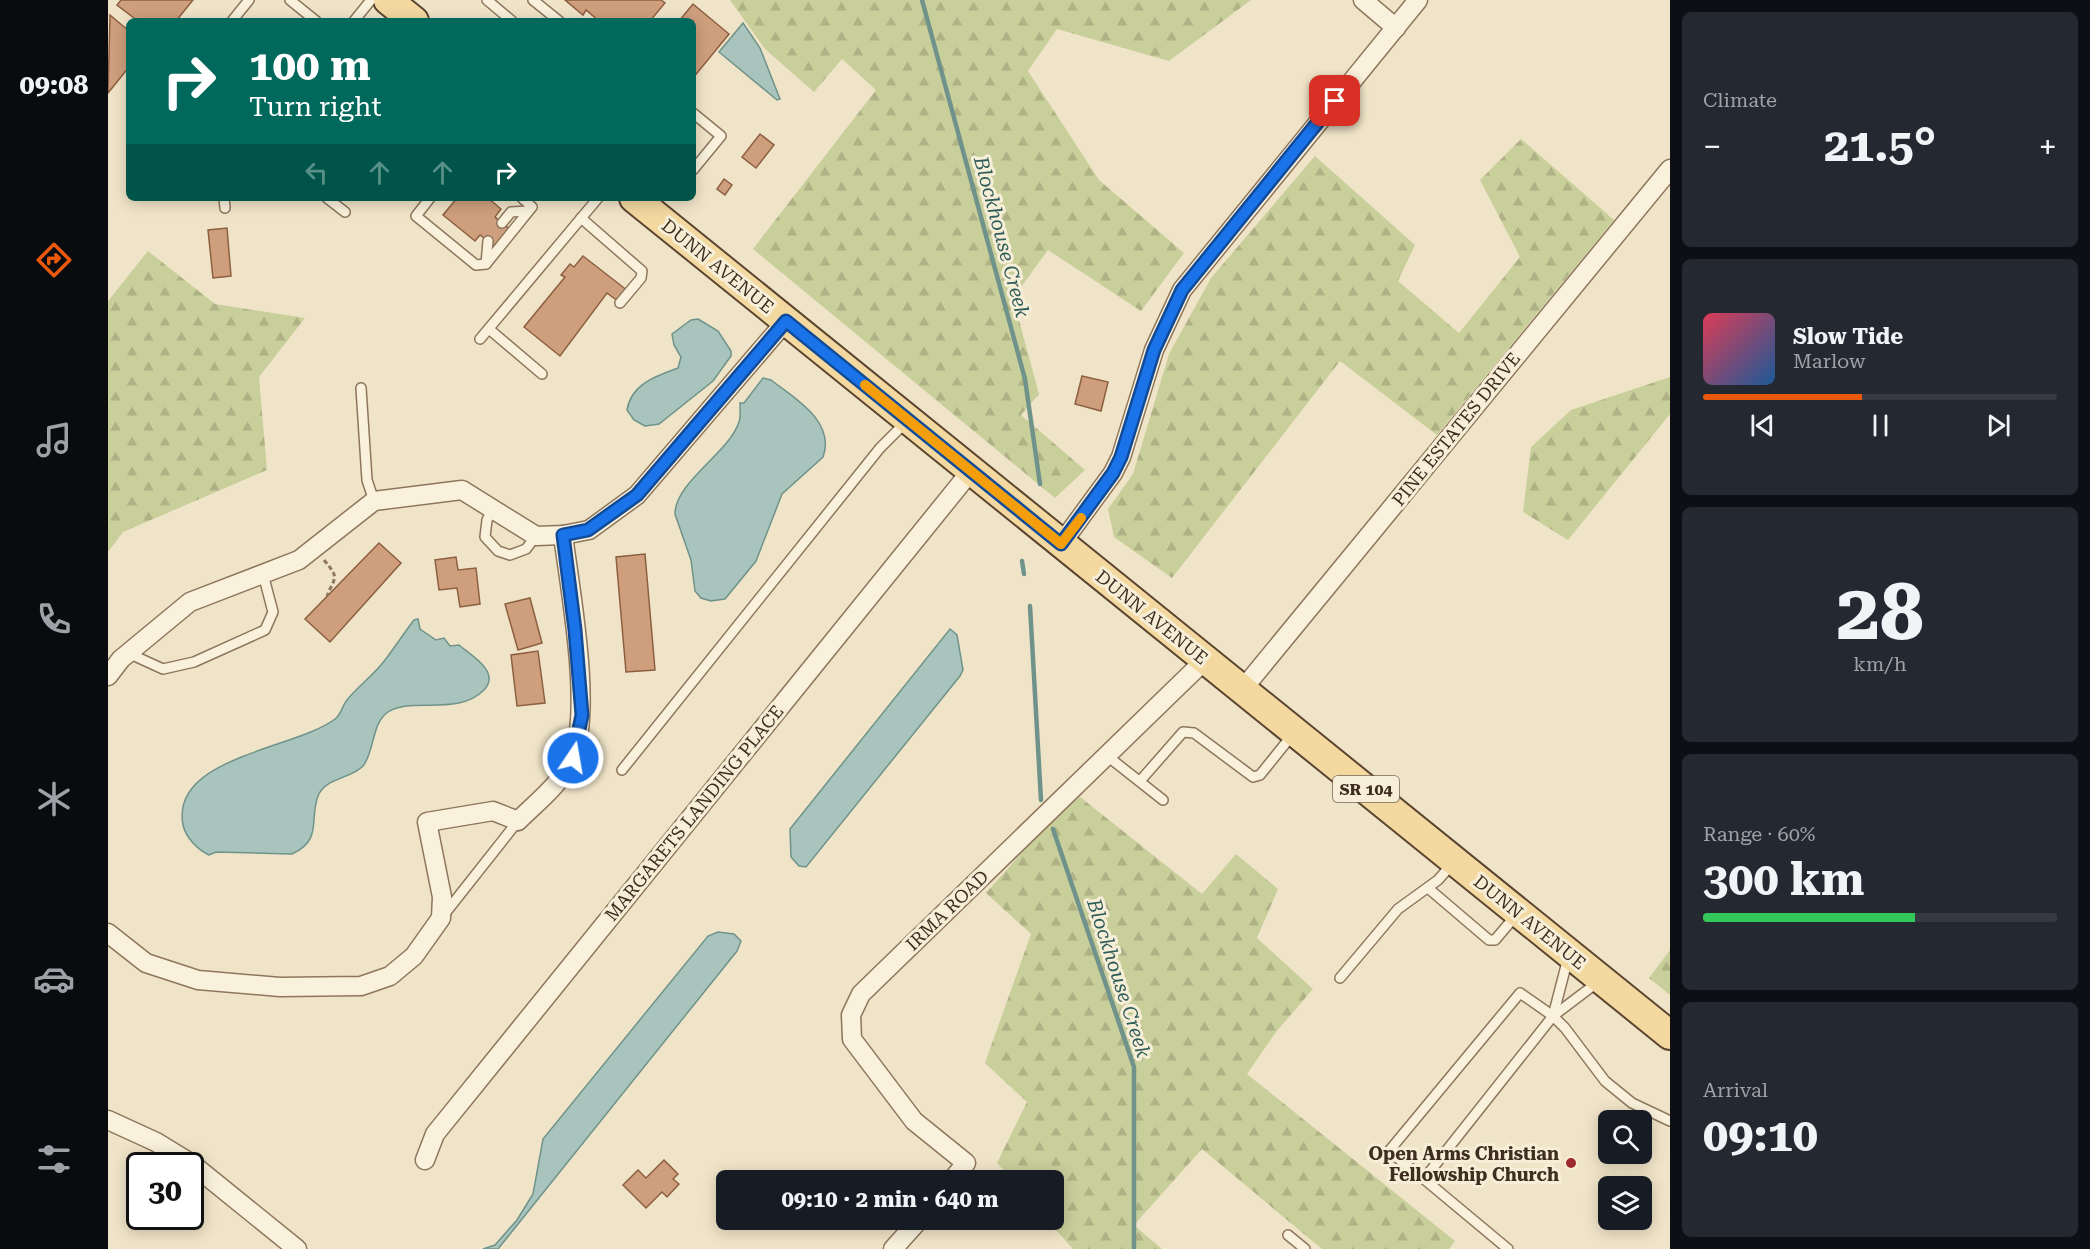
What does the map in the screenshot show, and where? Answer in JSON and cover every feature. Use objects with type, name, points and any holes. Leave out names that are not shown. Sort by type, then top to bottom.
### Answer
[{"type":"main road","points":[[388,0],[410,18]]},
{"type":"main road","name":"DUNN AVENUE","points":[[638,201],[1670,1035]]},
{"type":"street","points":[[1363,0],[1396,28]]},
{"type":"street","points":[[1061,544],[1107,482],[1121,457],[1154,350],[1182,290],[1418,0]]},
{"type":"street","name":"PINE ESTATES DRIVE","points":[[1242,690],[1670,169]]},
{"type":"street","points":[[108,676],[128,653],[190,602],[299,560],[374,501],[462,489],[536,536],[563,535],[588,530],[637,495],[786,321]]},
{"type":"street","name":"MARGARETS LANDING PLACE","points":[[425,1160],[435,1134],[972,471]]},
{"type":"street","points":[[108,933],[146,963],[198,980],[280,987],[361,986],[390,976],[414,956],[441,918],[442,897],[427,822],[493,811],[518,821],[557,783],[573,758],[582,715],[575,630],[563,535]]},
{"type":"street","name":"IRMA ROAD","points":[[960,1170],[966,1163],[914,1121],[852,1039],[851,1015],[861,994],[1205,660]]},
{"type":"street","points":[[108,1120],[156,1142],[192,1164],[297,1249]]},
{"type":"street","points":[[893,1249],[910,1230]]},
{"type":"lane","points":[[234,18],[249,0]]},
{"type":"lane","points":[[290,0],[312,18]]},
{"type":"lane","points":[[356,18],[370,0]]},
{"type":"lane","points":[[487,0],[508,18]]},
{"type":"lane","points":[[533,0],[555,18]]},
{"type":"lane","points":[[696,115],[721,136],[696,166]]},
{"type":"lane","points":[[331,201],[345,212]]},
{"type":"lane","points":[[428,201],[416,216],[476,265],[486,264],[532,207],[525,201]]},
{"type":"lane","points":[[480,339],[595,201]]},
{"type":"lane","points":[[502,223],[511,212],[528,212]]},
{"type":"lane","points":[[581,218],[642,271],[641,278],[620,303]]},
{"type":"lane","points":[[486,264],[488,241]]},
{"type":"lane","points":[[489,329],[542,374]]},
{"type":"lane","points":[[361,388],[367,480],[374,501]]},
{"type":"lane","points":[[622,770],[873,458],[908,420]]},
{"type":"lane","points":[[493,509],[487,520],[485,537],[498,550],[510,555],[526,549],[536,536]]},
{"type":"lane","points":[[128,653],[163,669],[194,662],[265,630],[273,612],[263,574]]},
{"type":"lane","points":[[1140,781],[1184,732],[1194,733],[1253,777],[1260,775],[1295,732]]},
{"type":"lane","points":[[1106,755],[1163,800]]},
{"type":"lane","points":[[441,918],[518,821]]},
{"type":"lane","points":[[1340,978],[1398,909],[1428,888],[1455,861]]},
{"type":"lane","points":[[1428,888],[1489,940],[1495,940],[1519,913]]},
{"type":"lane","points":[[1553,1016],[1569,953]]},
{"type":"lane","points":[[1424,1179],[1553,1016],[1601,979]]},
{"type":"lane","points":[[1508,1249],[1389,1150],[1520,993],[1553,1016],[1605,1081],[1632,1103],[1670,1121]]},
{"type":"lane","points":[[1288,1235],[1305,1249]]},
{"type":"path","points":[[313,548],[335,573],[336,579],[327,596]]},
{"type":"green space","points":[[730,0],[1251,0],[1169,61],[1057,29],[1028,71],[1099,180],[1184,253],[1141,311],[1048,250],[1013,298],[1039,394],[1021,415],[1085,470],[1055,498],[753,249],[876,90],[842,59],[814,92],[765,49]]},
{"type":"green space","points":[[1521,139],[1614,220],[1437,435],[1340,361],[1172,578],[1114,537],[1108,509],[1133,474],[1169,354],[1211,278],[1315,156],[1415,245],[1398,281],[1459,333],[1520,257],[1480,180]]},
{"type":"green space","points":[[148,251],[215,304],[305,318],[259,377],[267,470],[123,532],[108,552],[108,301]]},
{"type":"green space","points":[[1670,377],[1670,414],[1568,540],[1523,512],[1531,447],[1571,410]]},
{"type":"green space","points":[[1075,793],[1202,894],[1236,854],[1278,889],[1257,938],[1313,989],[1276,1032],[1247,1074],[1455,1241],[1449,1249],[1322,1249],[1202,1149],[1134,1225],[1162,1249],[1073,1249],[1056,1230],[1064,1230],[1064,1170],[1004,1170],[997,1163],[1027,1102],[985,1063],[1031,934],[986,893]]},
{"type":"green space","points":[[1670,950],[1670,995],[1649,978]]},
{"type":"water","points":[[743,23],[760,48],[780,99],[777,100],[719,52]]},
{"type":"water","points":[[698,319],[718,331],[731,351],[731,356],[713,381],[659,424],[645,426],[634,420],[627,410],[629,401],[639,387],[646,382],[678,368],[681,357],[674,345],[672,334],[691,320]]},
{"type":"water","points":[[763,378],[771,380],[801,402],[818,421],[825,444],[823,457],[782,494],[756,561],[725,599],[711,601],[701,598],[695,591],[691,560],[675,514],[677,502],[693,479],[733,434],[740,420],[740,403],[744,403]]},
{"type":"water","points":[[418,619],[420,629],[436,640],[444,638],[450,646],[459,645],[482,664],[489,677],[484,690],[461,703],[409,706],[388,712],[379,723],[370,753],[363,766],[322,790],[318,796],[311,836],[302,848],[292,854],[216,852],[209,855],[197,847],[183,825],[184,802],[196,784],[215,769],[317,729],[335,719],[347,700],[381,665],[414,620]]},
{"type":"water","points":[[950,629],[957,635],[963,670],[960,676],[806,867],[799,866],[791,857],[790,829]]},
{"type":"water","points":[[718,932],[734,934],[741,941],[737,951],[498,1249],[483,1249],[495,1245],[517,1220],[533,1194],[543,1139],[708,936]]},
{"type":"building","points":[[121,0],[193,0],[178,18],[134,18],[117,5]]},
{"type":"building","points":[[565,0],[661,0],[665,3],[652,18],[595,18],[586,10],[583,15]]},
{"type":"building","points":[[693,4],[729,34],[696,74],[696,18],[681,18]]},
{"type":"building","points":[[110,15],[126,28],[126,71],[108,93]]},
{"type":"building","points":[[760,134],[774,145],[756,168],[742,157]]},
{"type":"building","points":[[724,179],[732,185],[725,195],[717,189]]},
{"type":"building","points":[[455,201],[492,201],[501,209],[495,217],[511,230],[497,248],[480,235],[475,241],[443,215]]},
{"type":"building","points":[[227,228],[231,276],[213,278],[208,230]]},
{"type":"building","points":[[583,256],[628,291],[619,302],[607,293],[560,356],[524,327],[565,277],[561,275],[570,264],[574,267]]},
{"type":"building","points":[[1082,376],[1108,382],[1101,411],[1075,404]]},
{"type":"building","points":[[379,543],[401,563],[330,642],[305,619]]},
{"type":"building","points":[[645,554],[655,670],[626,672],[616,557]]},
{"type":"building","points":[[456,557],[458,570],[476,568],[480,604],[460,607],[457,588],[439,590],[435,560]]},
{"type":"building","points":[[530,598],[542,643],[518,650],[505,604]]},
{"type":"building","points":[[538,651],[545,703],[517,706],[511,655]]},
{"type":"building","points":[[664,1160],[678,1174],[673,1179],[679,1184],[667,1197],[662,1192],[646,1208],[623,1185],[638,1170],[646,1178]]},
{"type":"waterway","name":"Blockhouse Creek","points":[[922,0],[1025,379],[1040,484]]},
{"type":"waterway","name":"Blockhouse Creek","points":[[1022,561],[1024,574]]},
{"type":"waterway","name":"Blockhouse Creek","points":[[1030,606],[1041,800]]},
{"type":"waterway","name":"Blockhouse Creek","points":[[1053,829],[1134,1067],[1134,1249]]},
{"type":"slow traffic","points":[[865,385],[1061,544],[1081,518]]},
{"type":"place","name":"Open Arms Christian Fellowship Church","points":[[1571,1163]]},
{"type":"route","points":[[573,758],[582,715],[575,630],[563,535],[588,530],[637,495],[786,321],[1061,544],[1113,473],[1121,457],[1154,350],[1168,315],[1182,290],[1335,101]]}]
